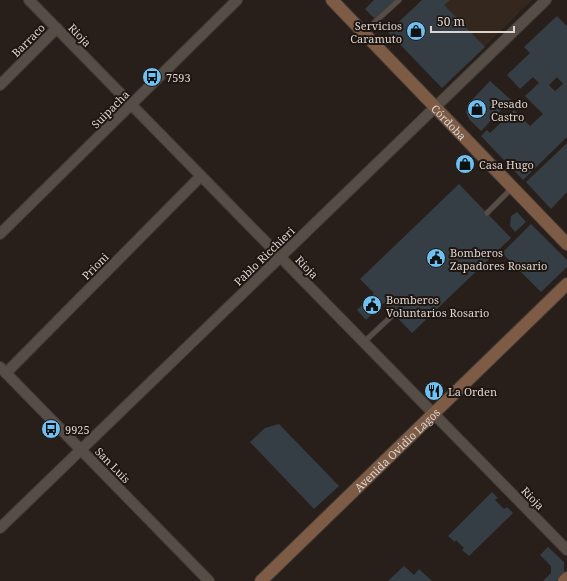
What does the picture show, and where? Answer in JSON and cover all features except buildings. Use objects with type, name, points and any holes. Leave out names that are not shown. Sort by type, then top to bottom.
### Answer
[{"type":"main road","name":"Córdoba","points":[[332,0],[567,244]]},
{"type":"main road","name":"Avenida Ovidio Lagos","points":[[261,581],[567,284]]},
{"type":"main road","points":[[564,581],[567,578]]},
{"type":"street","name":"Rioja","points":[[29,0],[567,550]]},
{"type":"street","name":"Suipacha","points":[[0,234],[237,0]]},
{"type":"street","name":"Pablo Ricchieri","points":[[0,528],[546,0]]},
{"type":"street","name":"Barraco","points":[[0,85],[57,28]]},
{"type":"street","name":"Prioni","points":[[3,370],[201,176]]},
{"type":"street","name":"San Luis","points":[[3,370],[209,581]]},
{"type":"lane","points":[[363,33],[399,0]]},
{"type":"lane","points":[[487,212],[512,188]]},
{"type":"lane","points":[[364,342],[394,314]]},
{"type":"shaded area","points":[[422,0],[532,0],[472,59],[418,3]]},
{"type":"place","name":"Servicios Caramuto","points":[[416,31]]},
{"type":"place","name":"7593","points":[[152,77]]},
{"type":"place","name":"Pesado Castro","points":[[477,109]]},
{"type":"place","name":"Casa Hugo","points":[[465,164]]},
{"type":"place","name":"Bomberos Zapadores Rosario","points":[[436,258]]},
{"type":"place","name":"Bomberos Voluntarios Rosario","points":[[372,305]]},
{"type":"place","name":"La Orden","points":[[434,391]]},
{"type":"place","name":"9925","points":[[51,429]]}]
